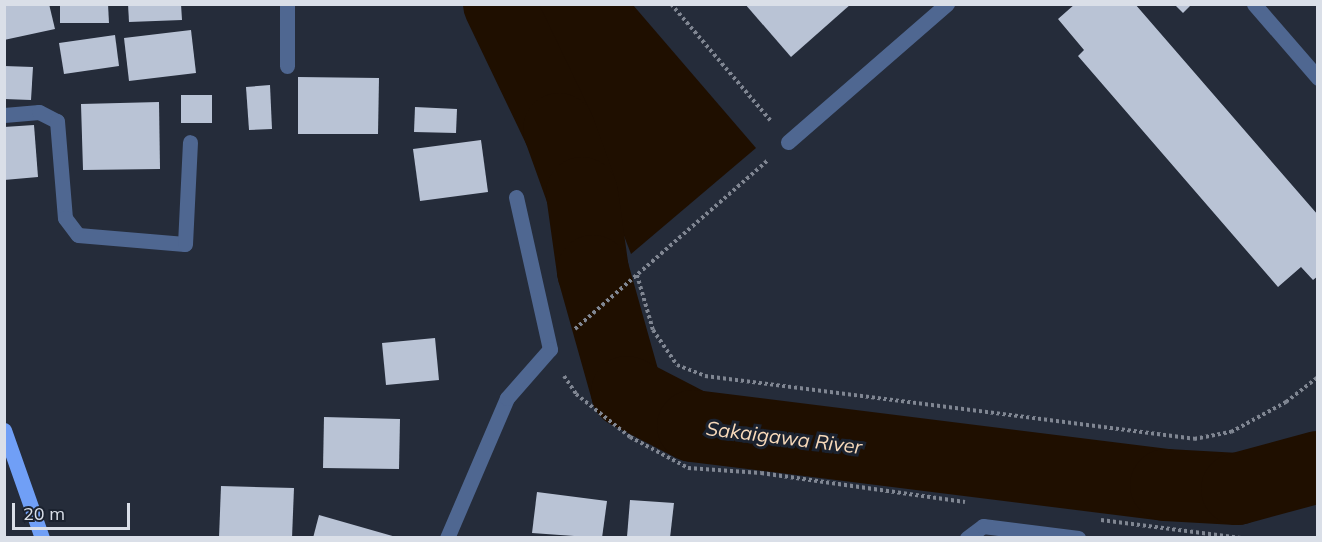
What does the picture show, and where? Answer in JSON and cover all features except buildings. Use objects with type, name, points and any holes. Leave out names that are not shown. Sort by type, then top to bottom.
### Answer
[{"type":"main road","points":[[4,430],[42,537]]},
{"type":"street","points":[[287,4],[287,66]]},
{"type":"street","points":[[788,142],[947,4]]},
{"type":"street","points":[[1254,4],[1317,78]]},
{"type":"street","points":[[4,115],[39,112],[57,121],[65,218],[78,235],[185,243],[190,142]]},
{"type":"street","points":[[447,537],[507,398],[550,349],[516,197]]},
{"type":"street","points":[[968,537],[983,526],[1078,537]]},
{"type":"path","points":[[571,332],[788,142],[671,4]]},
{"type":"path","points":[[638,275],[653,330],[677,365],[705,376],[1194,439],[1231,432],[1286,402],[1317,377]]},
{"type":"path","points":[[550,349],[576,394],[630,437],[688,468],[761,473],[974,504]]},
{"type":"path","points":[[1090,518],[1241,537]]},
{"type":"shaded area","points":[[535,5],[633,5],[756,148],[631,254]]},
{"type":"waterway","name":"Sakaigawa River","points":[[499,4],[559,129],[582,193],[593,271],[627,392],[693,426],[1166,485],[1237,489],[1318,467]]}]
